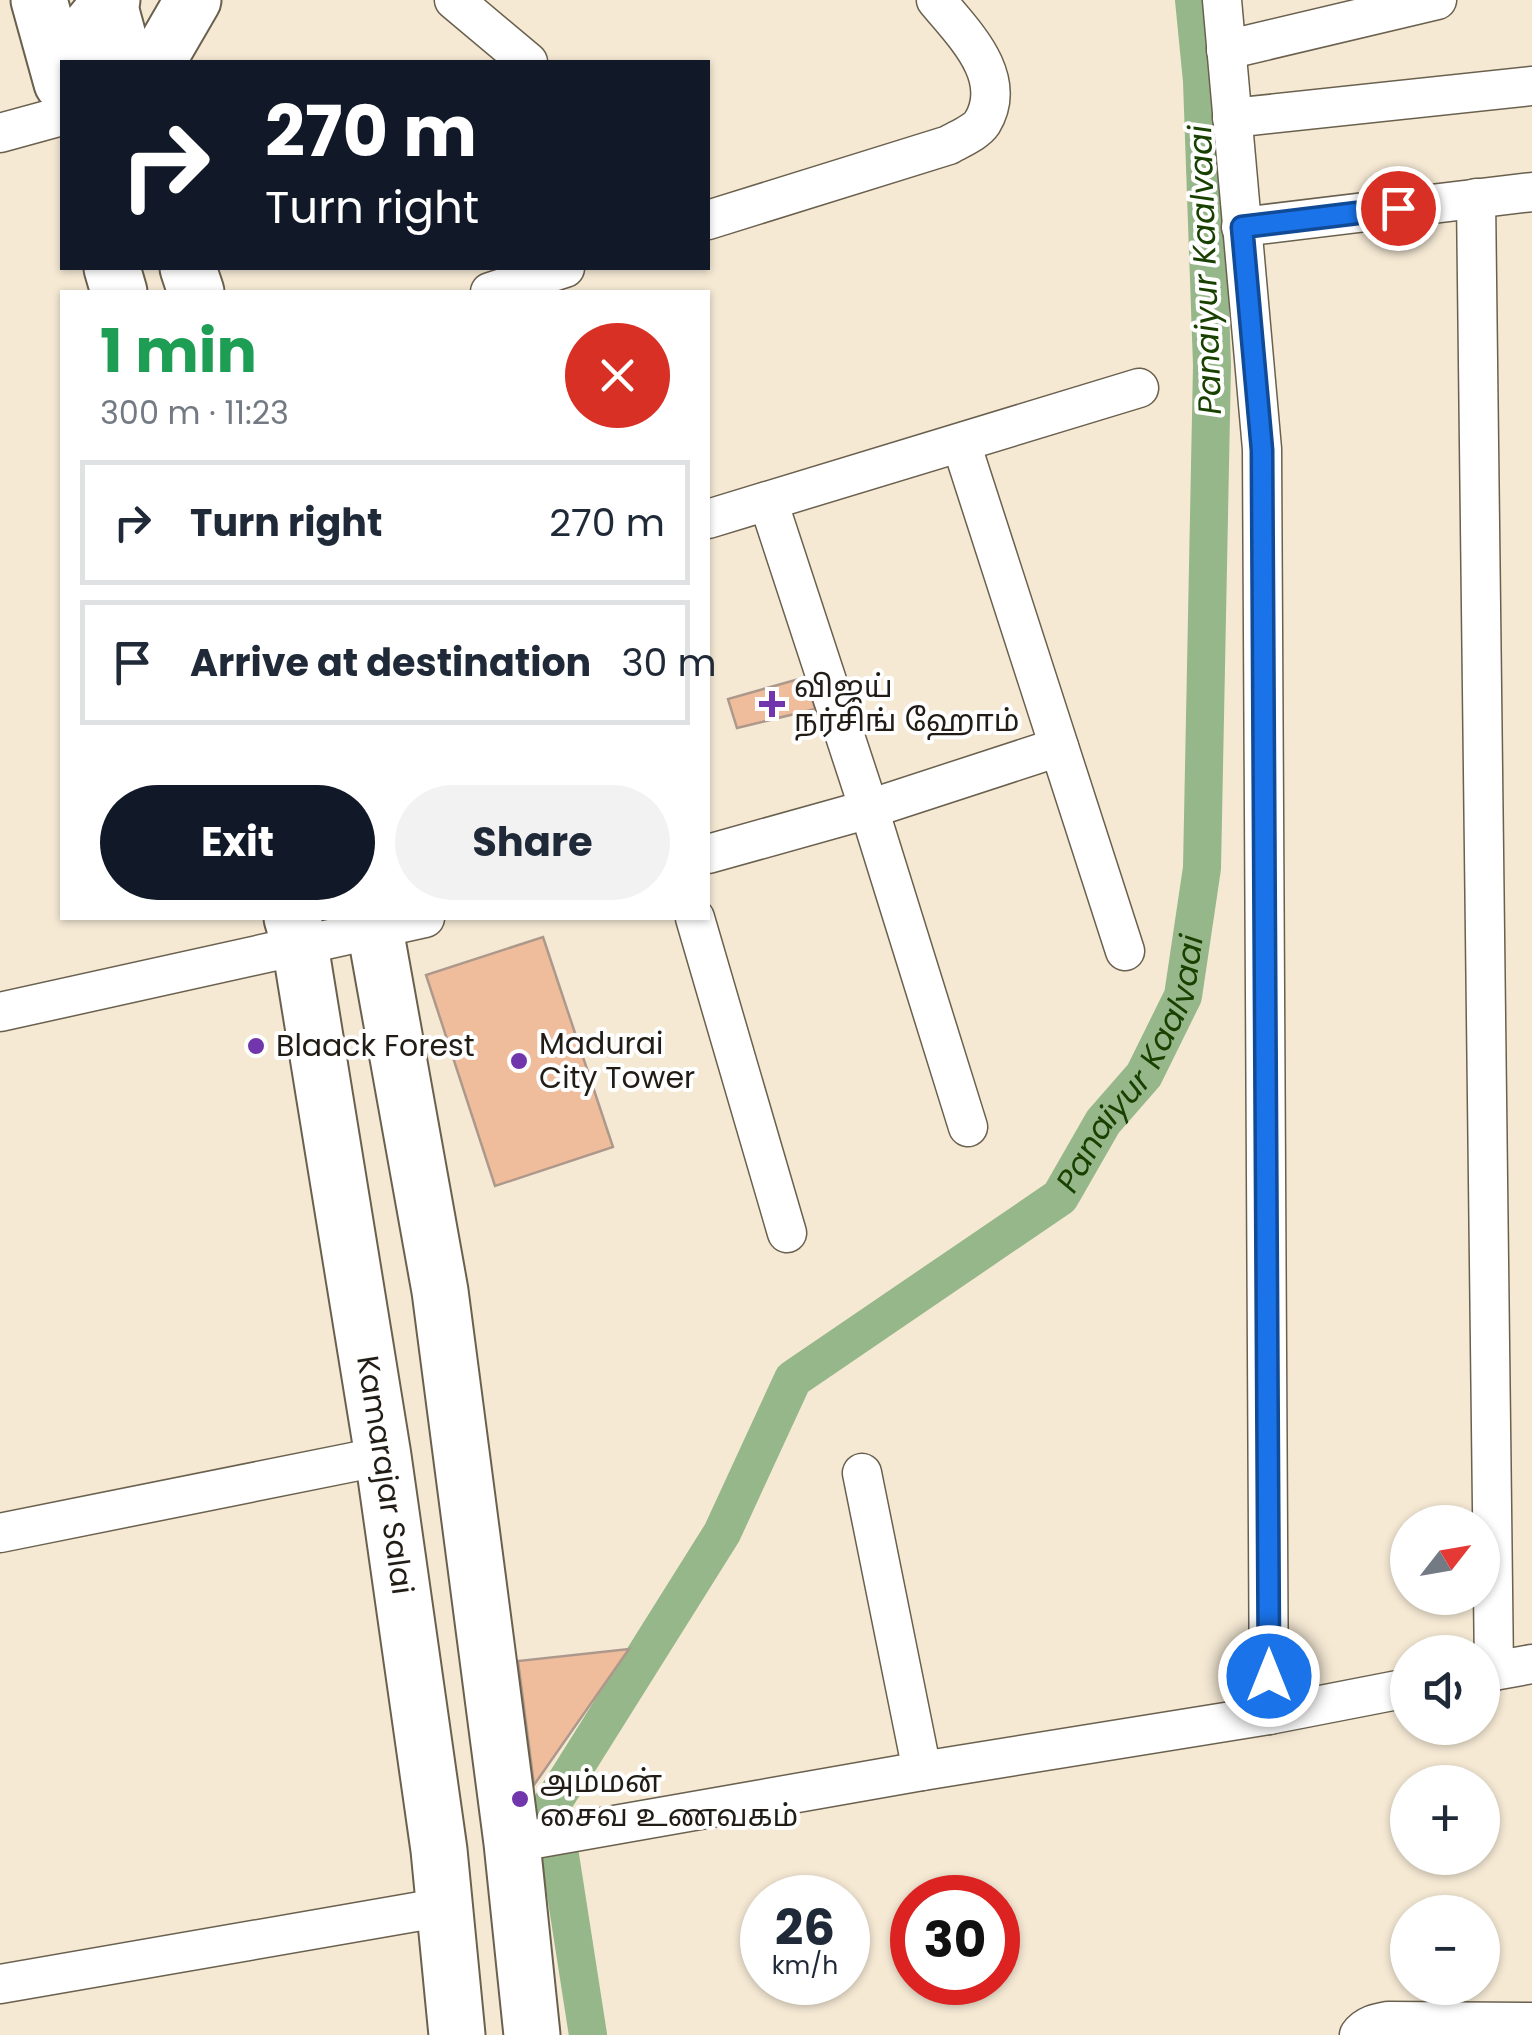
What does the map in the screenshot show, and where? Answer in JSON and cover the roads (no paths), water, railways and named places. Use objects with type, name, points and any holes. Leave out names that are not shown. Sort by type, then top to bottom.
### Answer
[{"type":"main road","points":[[39,0],[60,84]]},
{"type":"main road","points":[[158,60],[193,0]]},
{"type":"main road","points":[[76,60],[108,1]]},
{"type":"main road","points":[[108,1],[123,60]]},
{"type":"main road","points":[[391,921],[440,1291],[541,1838],[532,2035]]},
{"type":"main road","name":"Kamarajar Salai","points":[[296,931],[383,1456],[439,1850],[457,2035]]},
{"type":"street","points":[[454,0],[526,60]]},
{"type":"street","points":[[710,217],[950,145],[981,126],[992,93],[980,53],[936,0]]},
{"type":"street","points":[[1222,0],[1262,450],[1269,1714]]},
{"type":"street","points":[[1226,50],[1437,0]]},
{"type":"street","points":[[1232,118],[1532,86]]},
{"type":"street","points":[[0,133],[60,89]]},
{"type":"street","points":[[1242,227],[1532,192]]},
{"type":"street","points":[[1476,198],[1488,1635]]},
{"type":"street","points":[[496,290],[559,270]]},
{"type":"street","points":[[710,519],[1139,388]]},
{"type":"street","points":[[961,443],[1125,951]]},
{"type":"street","points":[[768,501],[968,1127]]},
{"type":"street","points":[[710,853],[869,809],[1059,747]]},
{"type":"street","points":[[696,920],[787,1233]]},
{"type":"street","points":[[0,1012],[296,931],[391,921]]},
{"type":"street","points":[[0,1532],[383,1456]]},
{"type":"street","points":[[862,1473],[922,1771]]},
{"type":"street","points":[[1500,1670],[1532,1664]]},
{"type":"street","points":[[541,1838],[1390,1691]]},
{"type":"street","points":[[0,1984],[444,1907]]},
{"type":"street","points":[[1359,2035],[1374,2024],[1388,2021],[1532,2022]]},
{"type":"waterway","name":"Panaiyur Kaalvaai","points":[[588,2035],[552,1804],[722,1533],[793,1379],[1060,1197],[1103,1122],[1144,1075],[1183,996],[1202,868],[1212,365],[1202,81],[1194,0]]},
{"type":"place","name":"விஜய் நர்சிங் ஹோம்","points":[[772,704]]},
{"type":"place","name":"Blaack Forest","points":[[256,1046]]},
{"type":"place","name":"Madurai City Tower","points":[[519,1061]]},
{"type":"place","name":"அம்மன் சைவ உணவகம்","points":[[520,1799]]}]
